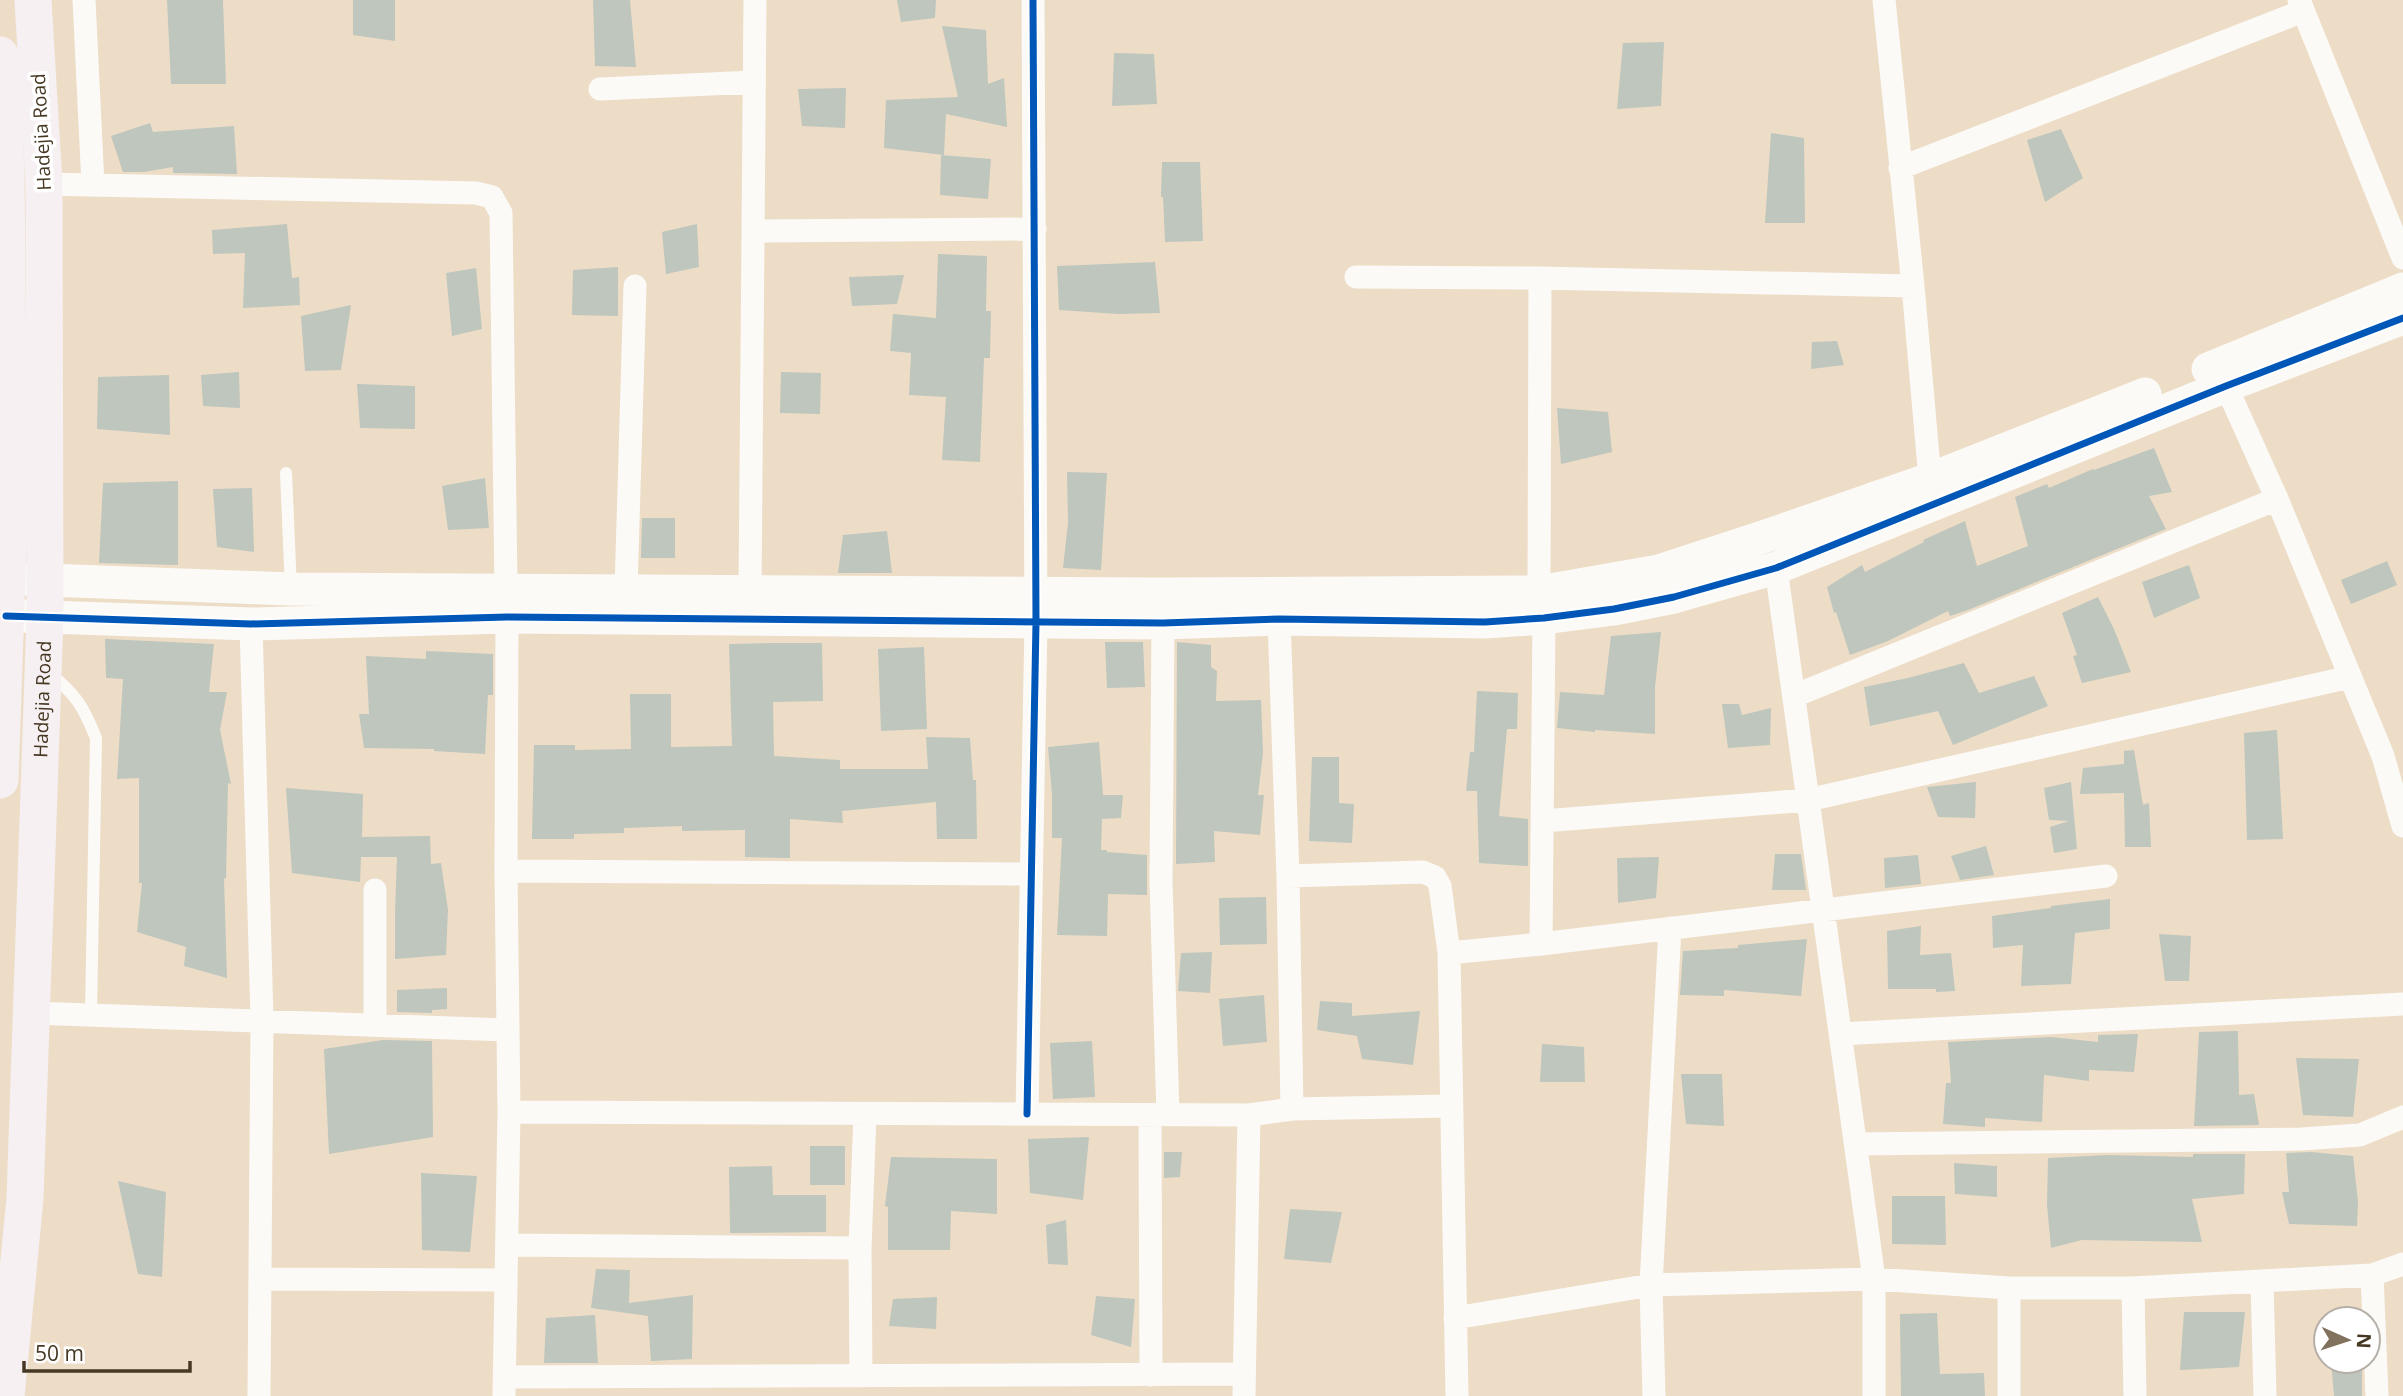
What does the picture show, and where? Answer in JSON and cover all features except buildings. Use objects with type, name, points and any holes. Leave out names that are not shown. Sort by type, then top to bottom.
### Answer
[{"type":"main road","name":"Hadejia Road","points":[[6,1396],[25,1198],[45,617],[44,184],[33,0]]},
{"type":"main road","name":"Hadejia Road","points":[[0,55],[6,169],[7,579],[0,780]]},
{"type":"street","points":[[84,0],[93,185]]},
{"type":"street","points":[[750,591],[755,0]]},
{"type":"street","points":[[1027,1114],[1036,607],[1033,0]]},
{"type":"street","points":[[1884,0],[1930,479]]},
{"type":"street","points":[[1900,168],[2301,5],[2403,258]]},
{"type":"street","points":[[600,89],[754,82]]},
{"type":"street","points":[[44,184],[475,193],[492,197],[501,213],[507,603],[509,1112],[505,1386],[861,1376],[1151,1375],[1244,1385],[1249,1115]]},
{"type":"street","points":[[753,231],[1035,229]]},
{"type":"street","points":[[1356,277],[1913,286]]},
{"type":"street","points":[[1540,278],[1543,821],[1541,944]]},
{"type":"street","points":[[626,590],[635,286]]},
{"type":"street","points":[[6,616],[251,624],[507,603],[626,590],[750,591],[1036,607],[1163,623],[1279,619],[1485,622],[1659,571],[1930,479],[2403,289]]},
{"type":"street","points":[[7,579],[44,578],[291,589],[507,603],[1036,607],[1542,605],[1614,609],[1674,597],[1776,568],[2225,386],[2403,318]]},
{"type":"street","points":[[2225,386],[2277,499],[2383,756],[2403,826]]},
{"type":"street","points":[[1794,696],[2277,499]]},
{"type":"street","points":[[1776,568],[1874,1279],[1874,1396]]},
{"type":"street","points":[[1279,619],[1288,876],[1292,1109]]},
{"type":"street","points":[[1151,1375],[1159,1115],[1163,623]]},
{"type":"street","points":[[251,624],[262,1020],[259,1396]]},
{"type":"street","points":[[1543,821],[1808,800],[2350,677]]},
{"type":"street","points":[[506,871],[1031,874]]},
{"type":"street","points":[[1288,876],[1423,872],[1435,877],[1440,886],[1449,953],[1457,1396]]},
{"type":"street","points":[[1449,953],[2106,876]]},
{"type":"street","points":[[375,890],[375,1024]]},
{"type":"street","points":[[1654,1396],[1651,1285],[1670,929]]},
{"type":"street","points":[[1840,1034],[2403,1004]]},
{"type":"street","points":[[32,1013],[507,1030]]},
{"type":"street","points":[[509,1112],[1249,1115],[1292,1109],[1450,1107]]},
{"type":"street","points":[[861,1376],[860,1248],[865,1114]]},
{"type":"street","points":[[1856,1144],[2302,1139],[2360,1135],[2403,1118]]},
{"type":"street","points":[[507,1245],[860,1248]]},
{"type":"street","points":[[1455,1318],[1651,1285],[1874,1279],[2009,1288],[2133,1288],[2372,1275],[2403,1264]]},
{"type":"street","points":[[2372,1275],[2378,1396]]},
{"type":"street","points":[[261,1279],[506,1280]]},
{"type":"street","points":[[2262,1282],[2265,1396]]},
{"type":"street","points":[[2009,1288],[2009,1396]]},
{"type":"street","points":[[2133,1288],[2135,1396]]},
{"type":"lane","points":[[286,473],[291,589]]},
{"type":"lane","points":[[43,669],[61,683],[84,708],[96,738],[91,1014]]},
{"type":"cycle path","points":[[1027,1114],[1036,622],[1033,0]]},
{"type":"cycle path","points":[[6,616],[251,624],[507,617],[1163,623],[1279,619],[1485,622],[1544,618],[1614,609],[1674,597],[1776,568],[2226,386],[2403,318]]}]
